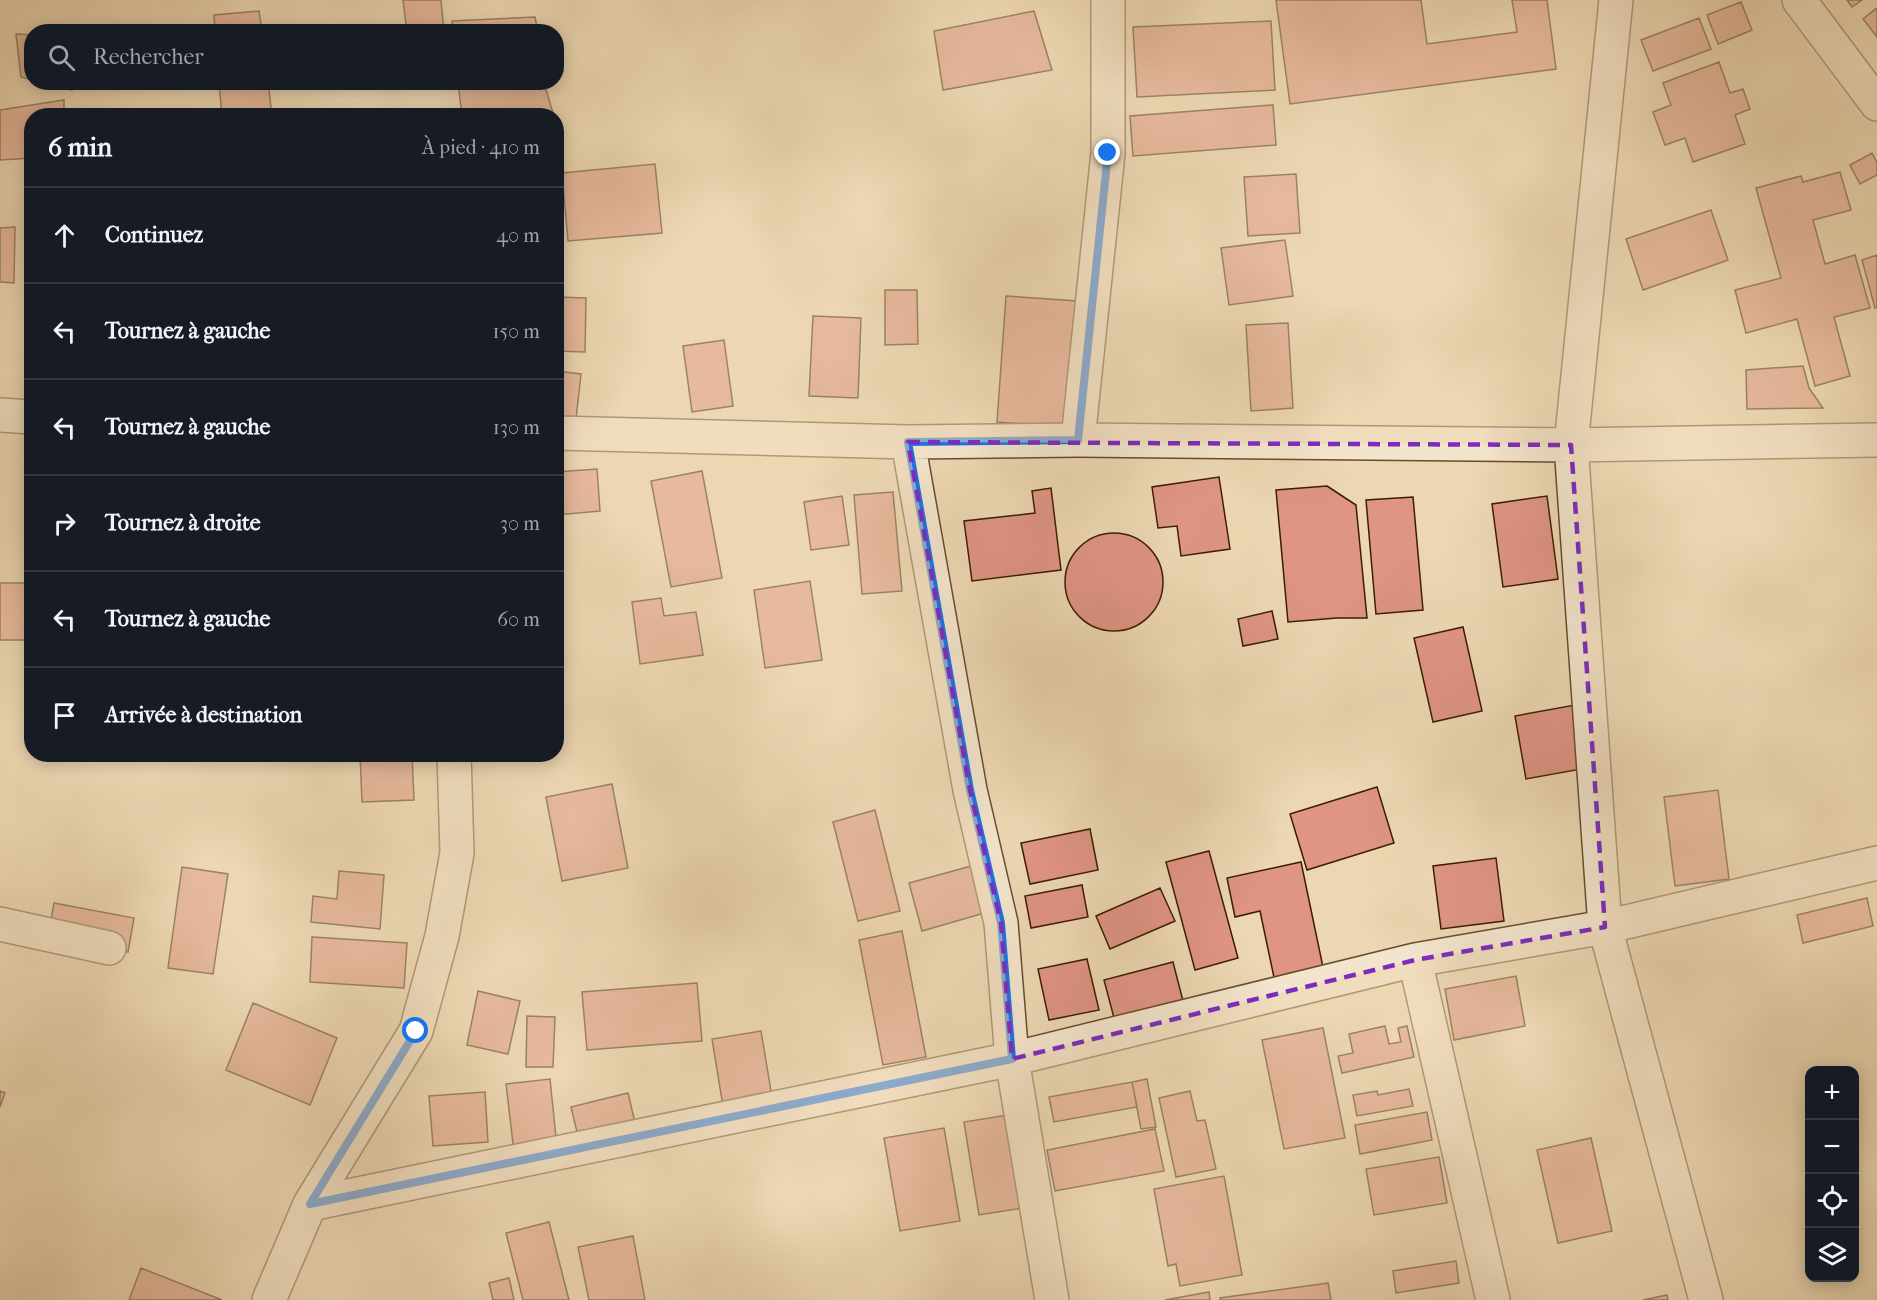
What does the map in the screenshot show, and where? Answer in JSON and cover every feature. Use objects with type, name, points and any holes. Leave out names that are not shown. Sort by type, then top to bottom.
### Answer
[{"type":"street","points":[[1078,440],[1108,153],[1108,0]]},
{"type":"street","points":[[1616,0],[1570,445],[1605,927],[1706,1300]]},
{"type":"street","points":[[1799,0],[1877,104]]},
{"type":"street","points":[[0,415],[24,416]]},
{"type":"street","points":[[564,433],[908,442],[1078,440],[1570,445],[1877,440]]},
{"type":"street","points":[[908,442],[970,790],[1001,923],[1012,1059],[1052,1300]]},
{"type":"street","points":[[269,1300],[310,1204],[416,1031],[442,936],[456,853],[454,762]]},
{"type":"street","points":[[310,1204],[1012,1059],[1415,960],[1605,927],[1877,863]]},
{"type":"street","points":[[0,924],[109,948]]},
{"type":"street","points":[[1415,960],[1493,1300]]},
{"type":"highlighted area","points":[[908,442],[1571,445],[1605,927],[1415,960],[1012,1059],[1001,923],[970,790]]},
{"type":"building","points":[[403,0],[441,0],[443,24],[406,24]]},
{"type":"building","points":[[1276,0],[1421,0],[1427,44],[1517,32],[1512,0],[1547,0],[1556,69],[1290,104]]},
{"type":"building","points":[[1847,0],[1862,0],[1852,7]]},
{"type":"building","points":[[1741,2],[1752,30],[1718,44],[1707,15]]},
{"type":"building","points":[[1877,8],[1877,37],[1863,19]]},
{"type":"building","points":[[259,11],[261,24],[215,24],[214,15]]},
{"type":"building","points":[[1034,11],[1052,70],[943,90],[934,31]]},
{"type":"building","points":[[535,17],[536,24],[452,24],[452,21]]},
{"type":"building","points":[[1699,18],[1711,49],[1653,71],[1641,40]]},
{"type":"building","points":[[1271,21],[1275,90],[1137,97],[1133,27]]},
{"type":"building","points":[[16,34],[24,34],[24,78],[21,77]]},
{"type":"building","points":[[1719,62],[1730,93],[1743,89],[1750,109],[1735,115],[1745,144],[1693,162],[1685,138],[1665,145],[1653,112],[1671,105],[1663,83]]},
{"type":"building","points":[[220,90],[269,90],[271,108],[221,108]]},
{"type":"building","points":[[459,90],[546,90],[552,108],[461,108]]},
{"type":"building","points":[[64,100],[64,108],[24,108],[24,158],[0,160],[0,110]]},
{"type":"building","points":[[1273,105],[1276,145],[1133,156],[1130,116]]},
{"type":"building","points":[[1872,153],[1877,163],[1877,175],[1860,184],[1850,165]]},
{"type":"building","points":[[655,164],[662,233],[568,241],[564,173]]},
{"type":"building","points":[[1840,172],[1851,210],[1813,220],[1825,264],[1855,255],[1870,308],[1834,317],[1850,376],[1815,386],[1797,319],[1746,333],[1735,290],[1781,278],[1756,188],[1801,176],[1803,182]]},
{"type":"building","points":[[1296,174],[1300,233],[1248,236],[1244,177]]},
{"type":"building","points":[[1711,210],[1728,260],[1643,290],[1626,239]]},
{"type":"building","points":[[15,227],[14,283],[0,282],[0,228]]},
{"type":"building","points":[[1285,240],[1293,296],[1229,305],[1221,248]]},
{"type":"building","points":[[1877,255],[1877,307],[1875,308],[1862,260]]},
{"type":"building","points":[[885,290],[917,290],[918,344],[885,345]]},
{"type":"building","points":[[1006,296],[1077,301],[1068,427],[997,422]]},
{"type":"building","points":[[564,297],[586,298],[585,352],[564,351]]},
{"type":"building","points":[[813,316],[861,318],[858,398],[809,396]]},
{"type":"building","points":[[1288,323],[1293,408],[1251,411],[1246,325]]},
{"type":"building","points":[[724,340],[733,406],[692,412],[683,346]]},
{"type":"building","points":[[1803,366],[1809,388],[1823,408],[1747,409],[1746,370]]},
{"type":"building","points":[[564,372],[581,374],[575,428],[564,427]]},
{"type":"building","points":[[597,469],[600,511],[564,514],[564,471]]},
{"type":"building","points":[[702,471],[722,578],[671,587],[651,481]]},
{"type":"building","points":[[1219,477],[1230,549],[1181,556],[1177,526],[1158,528],[1152,487]]},
{"type":"building","points":[[1327,486],[1356,505],[1367,618],[1288,622],[1276,490]]},
{"type":"building","points":[[1051,488],[1061,570],[972,581],[964,521],[1035,513],[1032,491]]},
{"type":"building","points":[[893,492],[902,591],[862,594],[854,495]]},
{"type":"building","points":[[842,496],[849,545],[811,550],[804,502]]},
{"type":"building","points":[[1547,496],[1558,579],[1503,587],[1492,504]]},
{"type":"building","points":[[1413,497],[1423,610],[1376,614],[1366,500]]},
{"type":"building","points":[[1114,533],[1133,537],[1149,547],[1159,563],[1163,582],[1159,601],[1149,617],[1133,627],[1114,631],[1095,627],[1079,617],[1069,601],[1065,582],[1069,563],[1079,547],[1095,537]]},
{"type":"building","points":[[810,581],[822,660],[765,668],[754,590]]},
{"type":"building","points":[[0,583],[24,583],[24,640],[0,640]]},
{"type":"building","points":[[661,598],[664,616],[696,612],[703,655],[640,664],[632,602]]},
{"type":"building","points":[[1272,611],[1278,639],[1243,646],[1238,619]]},
{"type":"building","points":[[1463,627],[1482,711],[1433,722],[1414,638]]},
{"type":"building","points":[[1575,705],[1587,768],[1526,779],[1515,716]]},
{"type":"building","points":[[360,762],[412,762],[414,800],[362,802]]},
{"type":"building","points":[[612,784],[628,868],[562,881],[546,797]]},
{"type":"building","points":[[1377,787],[1394,843],[1307,870],[1290,814]]},
{"type":"building","points":[[1718,790],[1729,879],[1675,886],[1664,797]]},
{"type":"building","points":[[875,810],[900,911],[858,921],[833,822]]},
{"type":"building","points":[[1090,829],[1098,870],[1030,884],[1021,843]]},
{"type":"building","points":[[1209,851],[1238,958],[1195,970],[1166,862]]},
{"type":"building","points":[[1496,858],[1504,921],[1441,929],[1433,866]]},
{"type":"building","points":[[1301,862],[1324,972],[1275,982],[1260,911],[1235,917],[1227,878]]},
{"type":"building","points":[[975,865],[988,912],[922,931],[909,883]]},
{"type":"building","points":[[182,867],[228,874],[213,974],[168,968]]},
{"type":"building","points":[[339,871],[384,875],[380,929],[311,922],[313,896],[337,899]]},
{"type":"building","points":[[1082,885],[1088,917],[1031,928],[1025,896]]},
{"type":"building","points":[[1160,888],[1175,921],[1110,949],[1096,916]]},
{"type":"building","points":[[1867,898],[1873,926],[1803,943],[1797,915]]},
{"type":"building","points":[[54,903],[134,918],[128,952],[48,937]]},
{"type":"building","points":[[902,931],[926,1057],[883,1065],[859,940]]},
{"type":"building","points":[[312,937],[407,943],[404,988],[310,982]]},
{"type":"building","points":[[1087,959],[1099,1010],[1049,1020],[1038,969]]},
{"type":"building","points":[[1173,962],[1183,1001],[1114,1018],[1104,980]]},
{"type":"building","points":[[1516,976],[1525,1026],[1454,1040],[1445,989]]},
{"type":"building","points":[[697,983],[702,1041],[587,1050],[582,992]]},
{"type":"building","points":[[478,991],[520,1001],[508,1054],[467,1045]]},
{"type":"building","points":[[253,1003],[337,1038],[310,1105],[226,1070]]},
{"type":"building","points":[[527,1016],[555,1017],[553,1067],[526,1067]]},
{"type":"building","points":[[1385,1026],[1389,1044],[1401,1042],[1398,1028],[1407,1026],[1414,1057],[1342,1073],[1338,1056],[1353,1053],[1349,1034]]},
{"type":"building","points":[[1323,1028],[1345,1138],[1284,1149],[1262,1040]]},
{"type":"building","points":[[761,1031],[772,1097],[723,1106],[712,1039]]},
{"type":"building","points":[[550,1079],[557,1147],[514,1152],[506,1084]]},
{"type":"building","points":[[1147,1079],[1156,1127],[1141,1129],[1132,1082]]},
{"type":"building","points":[[1132,1082],[1137,1107],[1054,1122],[1049,1097]]},
{"type":"building","points":[[1409,1089],[1413,1106],[1357,1116],[1353,1095],[1377,1091],[1378,1095]]},
{"type":"building","points":[[0,1091],[5,1093],[0,1107]]},
{"type":"building","points":[[1190,1091],[1197,1121],[1205,1120],[1216,1169],[1176,1177],[1159,1098]]},
{"type":"building","points":[[485,1092],[488,1142],[433,1146],[429,1096]]},
{"type":"building","points":[[628,1093],[636,1127],[579,1140],[571,1107]]},
{"type":"building","points":[[1427,1112],[1432,1140],[1360,1154],[1355,1125]]},
{"type":"building","points":[[1008,1115],[1023,1208],[979,1215],[964,1122]]},
{"type":"building","points":[[944,1128],[960,1221],[900,1231],[884,1138]]},
{"type":"building","points":[[1155,1129],[1164,1171],[1055,1191],[1047,1150]]},
{"type":"building","points":[[1591,1138],[1612,1231],[1558,1243],[1537,1150]]},
{"type":"building","points":[[1439,1157],[1447,1203],[1374,1215],[1366,1169]]},
{"type":"building","points":[[1224,1176],[1242,1275],[1180,1286],[1176,1264],[1168,1266],[1154,1189]]},
{"type":"building","points":[[549,1222],[569,1300],[523,1300],[506,1233]]},
{"type":"building","points":[[633,1236],[645,1300],[589,1300],[578,1247]]},
{"type":"building","points":[[1456,1261],[1459,1283],[1396,1293],[1393,1271]]},
{"type":"building","points":[[141,1268],[222,1300],[129,1300]]},
{"type":"building","points":[[509,1278],[514,1300],[493,1300],[489,1283]]},
{"type":"building","points":[[1328,1283],[1331,1300],[1220,1300],[1220,1298]]},
{"type":"building","points":[[1209,1292],[1210,1300],[1165,1300]]},
{"type":"building","points":[[1667,1295],[1668,1300],[1643,1300]]},
{"type":"route","points":[[416,1031],[310,1204],[1012,1059],[1001,923],[970,790],[908,442],[1078,440],[1108,153]]}]
